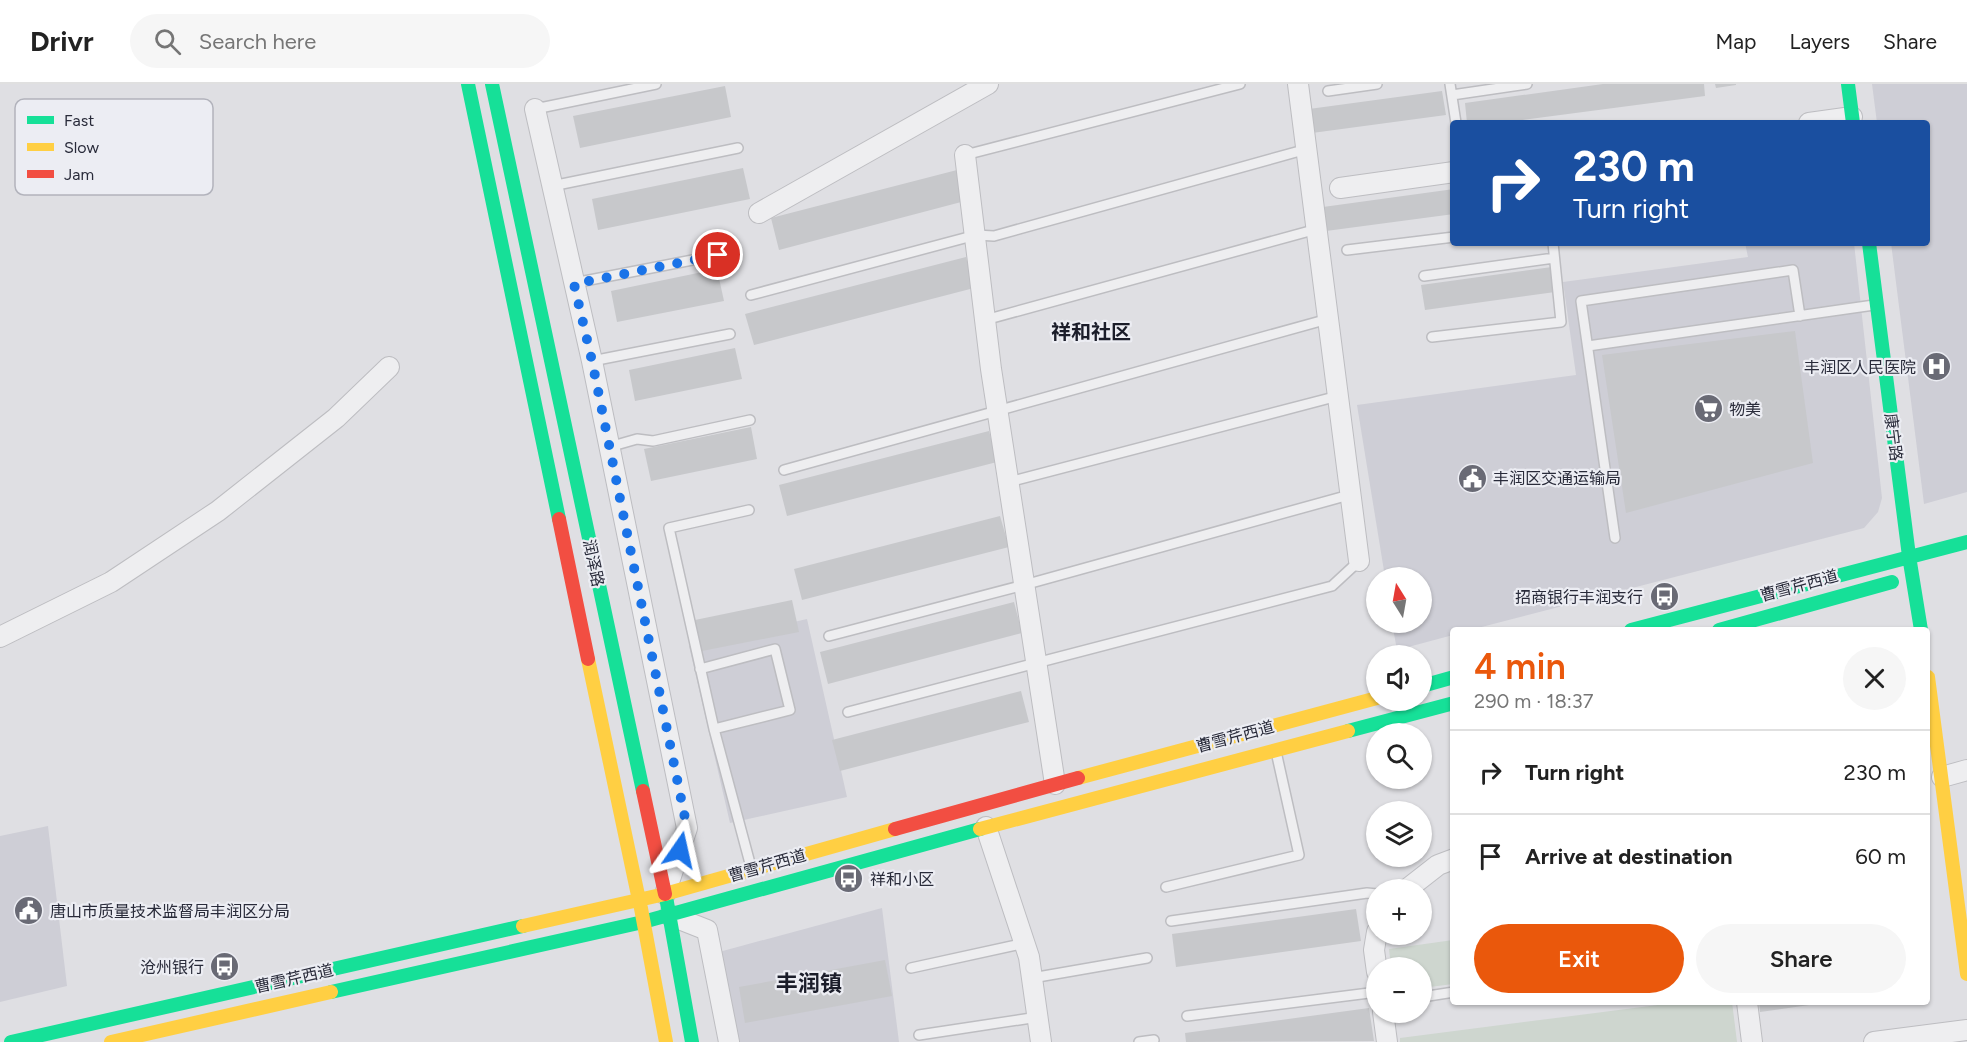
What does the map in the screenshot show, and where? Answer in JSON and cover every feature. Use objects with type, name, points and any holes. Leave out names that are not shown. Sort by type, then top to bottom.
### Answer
[{"type":"main road","name":"润泽路","points":[[468,84],[639,900],[666,1042]]},
{"type":"main road","name":"润泽路","points":[[492,84],[665,894],[692,1042]]},
{"type":"main road","points":[[1848,84],[1852,120]]},
{"type":"main road","name":"康宁路","points":[[1869,246],[1909,556],[1919,574],[1921,627]]},
{"type":"main road","name":"曹雪芹西道","points":[[1642,627],[1967,542]]},
{"type":"main road","name":"曹雪芹西道","points":[[1730,627],[1919,574]]},
{"type":"main road","points":[[1432,683],[1450,678]]},
{"type":"main road","points":[[1930,691],[1964,929],[1967,974]]},
{"type":"main road","name":"曹雪芹西道","points":[[11,1042],[665,894],[1055,784],[1366,701]]},
{"type":"main road","name":"曹雪芹西道","points":[[111,1042],[643,922],[986,827],[1450,704]]},
{"type":"street","points":[[759,213],[988,84]]},
{"type":"street","points":[[1298,84],[1359,561]]},
{"type":"street","points":[[536,109],[592,361],[687,828],[665,894]]},
{"type":"street","points":[[965,155],[997,411],[1055,784]]},
{"type":"street","points":[[1340,188],[1450,173]]},
{"type":"street","points":[[0,637],[111,582],[218,511],[336,418],[389,367]]},
{"type":"street","points":[[1942,777],[1967,771]]},
{"type":"street","points":[[986,827],[1025,943],[1041,1042]]},
{"type":"street","points":[[1420,879],[1438,865],[1450,860]]},
{"type":"street","points":[[669,915],[707,930],[729,1042]]},
{"type":"street","points":[[1747,1005],[1752,1042]]},
{"type":"street","points":[[1384,1023],[1387,1042]]},
{"type":"street","points":[[1874,1042],[1967,1030]]},
{"type":"lane","points":[[536,109],[656,84]]},
{"type":"lane","points":[[965,155],[1240,84]]},
{"type":"lane","points":[[1328,90],[1377,84]]},
{"type":"lane","points":[[1450,84],[1456,120]]},
{"type":"lane","points":[[1452,95],[1527,84]]},
{"type":"lane","points":[[552,186],[738,148]]},
{"type":"lane","points":[[752,295],[976,235],[994,237],[1306,149]]},
{"type":"lane","points":[[985,320],[1317,229]]},
{"type":"lane","points":[[1347,250],[1450,237]]},
{"type":"lane","points":[[1432,337],[1561,322],[1553,246]]},
{"type":"lane","points":[[574,284],[718,255]]},
{"type":"lane","points":[[1424,276],[1554,258]]},
{"type":"lane","points":[[1615,538],[1581,301],[1793,270],[1800,316]]},
{"type":"lane","points":[[1588,346],[1877,305]]},
{"type":"lane","points":[[784,470],[1328,319]]},
{"type":"lane","points":[[592,361],[730,334]]},
{"type":"lane","points":[[1009,482],[1338,396]]},
{"type":"lane","points":[[609,447],[637,439],[653,441],[750,420]]},
{"type":"lane","points":[[829,636],[1024,585],[1349,495]]},
{"type":"lane","points":[[749,510],[669,528],[714,729],[752,869]]},
{"type":"lane","points":[[848,712],[1332,586],[1359,561]]},
{"type":"lane","points":[[700,669],[775,649],[790,710],[714,729]]},
{"type":"lane","points":[[1166,887],[1299,855],[1276,750]]},
{"type":"lane","points":[[1171,921],[1366,893]]},
{"type":"lane","points":[[911,968],[1025,943]]},
{"type":"lane","points":[[1032,978],[1147,958]]},
{"type":"lane","points":[[1187,1016],[1366,993]]},
{"type":"lane","points":[[1432,995],[1450,993]]},
{"type":"lane","points":[[919,1035],[1038,1017]]},
{"type":"lane","points":[[1139,1042],[1154,1040]]},
{"type":"shaded area","name":"丰润区人民医院","points":[[1872,84],[1967,84],[1967,492],[1924,504],[1891,246],[1930,246],[1930,120],[1877,120]]},
{"type":"shaded area","points":[[1746,246],[1854,246],[1882,498],[1878,512],[1864,528],[1482,627],[1450,627],[1450,636],[1416,645],[1396,645],[1394,633],[1432,633],[1432,567],[1383,567],[1357,405],[1576,375],[1563,282],[1748,257]]},
{"type":"shaded area","points":[[807,619],[847,797],[730,823],[689,646]]},
{"type":"shaded area","name":"唐山市质量技术监督局丰润区分局","points":[[48,826],[67,986],[0,1002],[0,836]]},
{"type":"shaded area","points":[[882,908],[899,1042],[737,1042],[719,952]]},
{"type":"shaded area","points":[[1450,940],[1450,984],[1432,987],[1432,957],[1390,957],[1389,949],[1432,945],[1432,943]]},
{"type":"shaded area","points":[[1658,1005],[1732,1005],[1737,1042],[1400,1042],[1400,1038]]},
{"type":"building","points":[[1603,84],[1704,84],[1705,96],[1523,120],[1467,120],[1465,103]]},
{"type":"building","points":[[1715,84],[1736,84],[1736,85],[1716,88]]},
{"type":"building","points":[[725,86],[731,117],[580,148],[573,116]]},
{"type":"building","points":[[1442,91],[1446,115],[1312,133],[1309,109]]},
{"type":"building","points":[[743,168],[750,199],[598,230],[592,199]]},
{"type":"building","points":[[957,170],[965,201],[779,250],[771,218]]},
{"type":"building","points":[[1450,190],[1450,215],[1326,231],[1323,207]]},
{"type":"building","points":[[966,257],[974,288],[754,345],[745,314]]},
{"type":"building","points":[[1552,267],[1555,292],[1425,310],[1421,285]]},
{"type":"building","points":[[717,269],[724,301],[617,322],[611,291]]},
{"type":"building","name":"物美","points":[[1795,331],[1813,463],[1626,513],[1602,355]]},
{"type":"building","points":[[735,348],[742,379],[635,401],[629,370]]},
{"type":"building","points":[[751,427],[757,459],[651,481],[644,449]]},
{"type":"building","points":[[989,431],[997,462],[787,516],[779,485]]},
{"type":"building","points":[[1000,516],[1009,547],[802,600],[794,569]]},
{"type":"building","points":[[792,600],[799,632],[702,651],[695,620]]},
{"type":"building","points":[[1014,602],[1022,633],[828,684],[820,652]]},
{"type":"building","points":[[1021,691],[1029,722],[840,771],[832,740]]},
{"type":"building","points":[[1356,909],[1361,941],[1176,967],[1172,934]]},
{"type":"building","points":[[885,960],[892,996],[745,1023],[739,987]]},
{"type":"building","points":[[1759,1005],[1809,1005],[1760,1012]]},
{"type":"building","points":[[1366,1008],[1366,1023],[1371,1023],[1374,1041],[1186,1042],[1185,1033]]},
{"type":"traffic: fast","points":[[468,84],[559,519]]},
{"type":"traffic: fast","points":[[492,84],[643,791]]},
{"type":"traffic: fast","points":[[1848,84],[1853,120]]},
{"type":"traffic: fast","points":[[1869,246],[1909,556],[1921,627]]},
{"type":"traffic: fast","points":[[1642,627],[1967,542]]},
{"type":"traffic: fast","points":[[1730,627],[1892,582]]},
{"type":"traffic: fast","points":[[1432,683],[1450,678]]},
{"type":"traffic: fast","points":[[1348,731],[1450,704]]},
{"type":"traffic: fast","points":[[331,992],[643,922],[980,829]]},
{"type":"traffic: fast","points":[[666,897],[692,1042]]},
{"type":"traffic: fast","points":[[11,1042],[523,926]]},
{"type":"traffic: slow","points":[[588,659],[639,900]]},
{"type":"traffic: slow","points":[[1930,692],[1967,974]]},
{"type":"traffic: slow","points":[[1078,778],[1366,701]]},
{"type":"traffic: slow","points":[[980,829],[1348,731]]},
{"type":"traffic: slow","points":[[523,926],[665,894],[895,829]]},
{"type":"traffic: slow","points":[[640,903],[666,1042]]},
{"type":"traffic: slow","points":[[111,1042],[331,992]]},
{"type":"traffic: jam","points":[[559,519],[588,659]]},
{"type":"traffic: jam","points":[[895,829],[1078,778]]},
{"type":"traffic: jam","points":[[643,791],[665,894]]},
{"type":"place","name":"丰润区人民医院","points":[[1937,367]]},
{"type":"place","name":"物美","points":[[1708,409]]},
{"type":"place","name":"丰润区交通运输局","points":[[1472,478]]},
{"type":"place","name":"招商银行丰润支行","points":[[1664,597]]},
{"type":"place","name":"祥和小区","points":[[849,879]]},
{"type":"place","name":"唐山市质量技术监督局丰润区分局","points":[[29,911]]},
{"type":"place","name":"沧州银行","points":[[225,967]]},
{"type":"district","name":"祥和社区","points":[[1091,332]]},
{"type":"district","name":"丰润镇","points":[[809,983]]},
{"type":"route","points":[[680,850],[687,828],[592,361],[574,284],[718,255]]}]
